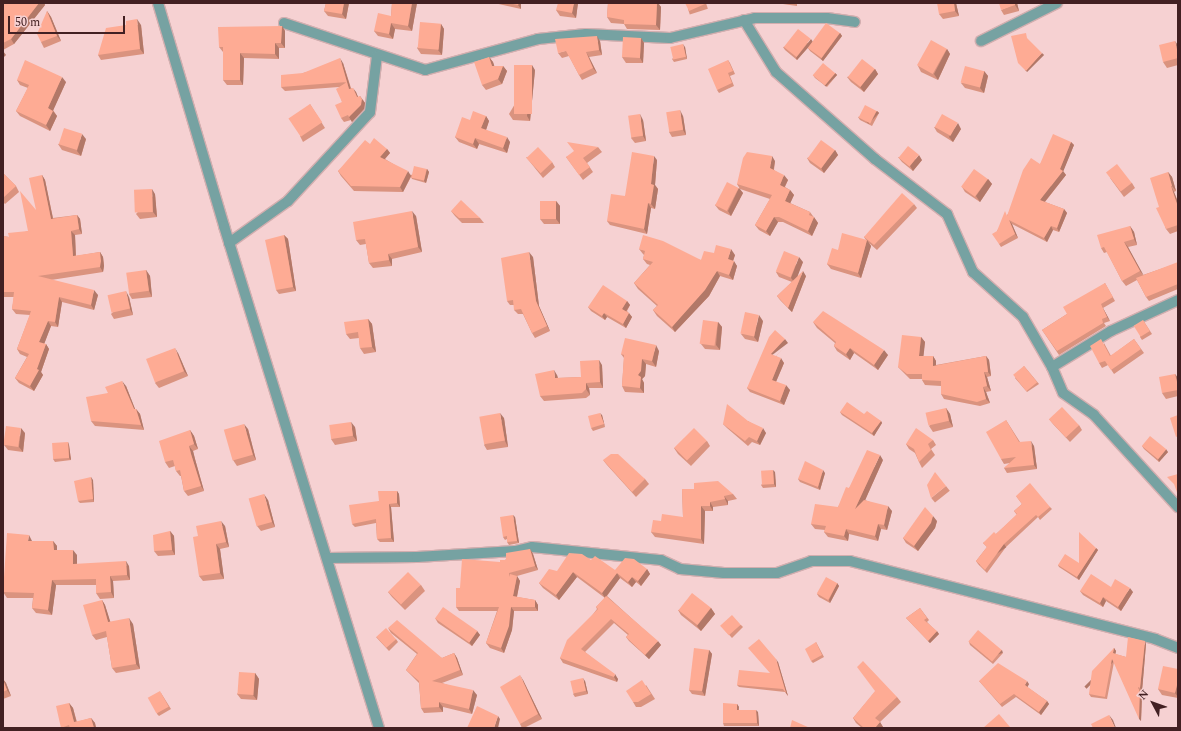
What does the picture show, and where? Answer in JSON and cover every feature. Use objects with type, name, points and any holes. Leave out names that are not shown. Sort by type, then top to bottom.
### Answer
[{"type":"street","points":[[158,3],[229,243],[379,728]]},
{"type":"street","points":[[981,41],[1057,3]]},
{"type":"street","points":[[284,23],[377,56],[424,70],[538,39],[586,34],[670,38],[755,18],[827,18],[855,22]]},
{"type":"street","points":[[744,20],[776,72],[875,159],[947,214],[973,272],[1023,317],[1052,367],[1063,392],[1094,415],[1178,507]]},
{"type":"street","points":[[229,243],[288,201],[370,112],[377,56]]},
{"type":"street","points":[[1052,367],[1112,331],[1178,300]]},
{"type":"street","points":[[327,558],[417,557],[515,551],[532,547],[661,560],[680,569],[724,573],[777,573],[811,561],[850,562],[1155,639],[1178,648]]},
{"type":"building","points":[[3,3],[39,3],[11,39],[3,43]]},
{"type":"building","points":[[326,3],[344,3],[342,14],[324,11]]},
{"type":"building","points":[[392,3],[412,3],[408,26],[391,23],[389,34],[374,31],[378,13],[391,16]]},
{"type":"building","points":[[508,3],[519,3],[518,5]]},
{"type":"building","points":[[558,3],[574,3],[572,13],[556,10]]},
{"type":"building","points":[[608,3],[657,3],[656,25],[624,24],[624,20],[607,17]]},
{"type":"building","points":[[685,3],[704,3],[705,4],[689,11]]},
{"type":"building","points":[[937,3],[954,3],[955,11],[939,14]]},
{"type":"building","points":[[999,3],[1015,3],[1015,5],[1001,10]]},
{"type":"building","points":[[47,11],[57,36],[41,42],[37,34]]},
{"type":"building","points":[[137,19],[140,49],[98,55],[106,28],[126,25],[126,21]]},
{"type":"building","points":[[420,22],[441,24],[439,50],[418,48]]},
{"type":"building","points":[[826,23],[840,33],[822,58],[808,48]]},
{"type":"building","points":[[282,26],[281,43],[275,43],[275,54],[240,53],[240,80],[223,80],[223,47],[219,47],[218,27]]},
{"type":"building","points":[[798,29],[811,39],[796,57],[784,47]]},
{"type":"building","points":[[1026,33],[1027,38],[1042,53],[1026,71],[1018,63],[1011,36]]},
{"type":"building","points":[[597,36],[599,50],[586,52],[593,68],[579,75],[566,51],[558,53],[555,39]]},
{"type":"building","points":[[623,37],[641,38],[640,58],[622,57]]},
{"type":"building","points":[[931,40],[947,49],[933,74],[917,65]]},
{"type":"building","points":[[1175,41],[1178,58],[1163,62],[1159,45]]},
{"type":"building","points":[[683,44],[686,57],[673,60],[670,47]]},
{"type":"building","points":[[489,57],[492,66],[503,66],[498,79],[482,85],[474,62]]},
{"type":"building","points":[[340,58],[347,82],[281,87],[281,75],[303,73]]},
{"type":"building","points":[[862,59],[875,69],[860,87],[848,77]]},
{"type":"building","points":[[25,60],[62,77],[48,108],[53,111],[46,125],[16,111],[29,85],[17,80]]},
{"type":"building","points":[[728,60],[733,71],[728,73],[732,83],[717,90],[708,69]]},
{"type":"building","points":[[823,63],[835,73],[825,86],[813,75]]},
{"type":"building","points":[[514,65],[532,65],[532,114],[514,114]]},
{"type":"building","points":[[965,66],[984,71],[980,88],[961,82]]},
{"type":"building","points":[[347,82],[349,89],[353,88],[357,97],[360,96],[362,99],[361,105],[349,117],[348,115],[341,118],[335,105],[342,102],[336,89]]},
{"type":"building","points":[[310,104],[322,122],[301,137],[288,119]]},
{"type":"building","points":[[865,105],[877,111],[870,123],[859,117]]},
{"type":"building","points":[[680,110],[683,130],[669,132],[666,112]]},
{"type":"building","points":[[473,111],[486,116],[481,128],[507,137],[503,148],[475,138],[473,144],[455,137],[462,117],[470,120]]},
{"type":"building","points":[[640,114],[643,136],[631,137],[628,116]]},
{"type":"building","points":[[942,114],[958,123],[950,136],[935,127]]},
{"type":"building","points":[[64,128],[82,134],[77,150],[59,144]]},
{"type":"building","points":[[1053,134],[1071,142],[1060,169],[1063,171],[1040,200],[1064,209],[1057,228],[1051,226],[1044,238],[1009,220],[1015,234],[999,244],[992,234],[997,231],[1005,211],[1007,216],[1023,170],[1031,158],[1040,164]]},
{"type":"building","points":[[374,138],[387,149],[380,157],[408,171],[400,187],[351,186],[338,171],[365,140],[370,144]]},
{"type":"building","points":[[821,140],[835,150],[821,169],[807,159]]},
{"type":"building","points":[[567,142],[598,147],[583,158],[590,167],[579,175],[566,157],[574,151]]},
{"type":"building","points":[[908,146],[919,155],[909,166],[899,158]]},
{"type":"building","points":[[538,147],[552,162],[541,173],[526,158]]},
{"type":"building","points":[[632,152],[654,156],[651,184],[654,185],[651,204],[648,203],[644,229],[607,221],[611,194],[625,196]]},
{"type":"building","points":[[747,152],[772,156],[770,168],[784,175],[780,185],[790,190],[785,201],[810,212],[809,215],[814,217],[808,231],[779,217],[774,217],[766,231],[755,225],[772,195],[737,184],[743,158]]},
{"type":"building","points":[[1117,164],[1132,183],[1121,192],[1106,173]]},
{"type":"building","points":[[414,166],[427,169],[424,181],[411,178]]},
{"type":"building","points":[[974,169],[988,179],[975,197],[961,187]]},
{"type":"building","points":[[1168,172],[1178,207],[1178,225],[1166,229],[1156,208],[1159,207],[1150,178]]},
{"type":"building","points":[[3,173],[16,186],[3,198]]},
{"type":"building","points":[[42,175],[51,219],[77,215],[79,229],[71,231],[73,256],[100,252],[101,261],[100,267],[38,276],[94,290],[91,305],[59,297],[55,322],[48,321],[39,342],[46,344],[37,369],[39,370],[30,386],[15,378],[29,354],[17,349],[31,311],[12,309],[14,292],[3,292],[3,236],[9,237],[8,233],[28,231],[20,191],[36,210],[29,178]]},
{"type":"building","points":[[727,182],[739,188],[727,211],[715,205]]},
{"type":"building","points":[[152,189],[153,212],[135,213],[134,190]]},
{"type":"building","points":[[902,193],[914,204],[874,245],[864,237]]},
{"type":"building","points":[[461,200],[480,218],[459,218],[451,211]]},
{"type":"building","points":[[540,201],[556,201],[556,219],[540,219]]},
{"type":"building","points":[[412,211],[418,247],[388,254],[389,260],[369,263],[365,239],[356,240],[353,222]]},
{"type":"building","points":[[1130,226],[1134,239],[1124,242],[1140,271],[1122,281],[1104,247],[1101,248],[1097,235]]},
{"type":"building","points":[[842,233],[867,240],[858,273],[827,264],[832,248],[838,250]]},
{"type":"building","points":[[284,235],[293,287],[276,290],[265,240]]},
{"type":"building","points":[[643,235],[663,241],[701,260],[704,251],[714,253],[716,245],[731,249],[728,259],[734,261],[729,275],[717,271],[705,290],[672,327],[653,310],[658,305],[634,283],[653,262],[643,259],[645,251],[639,249]]},
{"type":"building","points":[[784,251],[799,257],[791,277],[776,271]]},
{"type":"building","points":[[529,252],[536,301],[547,326],[532,333],[521,309],[514,310],[513,300],[507,301],[501,258]]},
{"type":"building","points":[[1178,262],[1178,284],[1146,297],[1136,278]]},
{"type":"building","points":[[146,270],[149,291],[129,294],[126,273]]},
{"type":"building","points":[[803,271],[788,308],[777,296]]},
{"type":"building","points":[[1105,283],[1113,297],[1101,304],[1107,317],[1102,319],[1103,323],[1057,351],[1042,330],[1067,314],[1063,307]]},
{"type":"building","points":[[603,285],[627,301],[622,309],[629,313],[623,324],[604,313],[602,316],[588,307]]},
{"type":"building","points":[[126,291],[130,309],[112,313],[107,295]]},
{"type":"building","points":[[823,311],[884,350],[874,365],[850,348],[846,354],[834,346],[836,342],[813,322]]},
{"type":"building","points":[[745,312],[759,315],[754,336],[740,334]]},
{"type":"building","points":[[368,319],[372,347],[360,348],[358,332],[346,334],[344,322]]},
{"type":"building","points":[[703,320],[718,322],[715,346],[700,344]]},
{"type":"building","points":[[1143,320],[1150,331],[1141,337],[1134,326]]},
{"type":"building","points":[[775,330],[785,339],[771,354],[781,358],[772,380],[786,385],[780,401],[747,388],[769,337]]},
{"type":"building","points":[[902,335],[921,337],[919,356],[933,356],[933,366],[986,356],[988,372],[984,372],[987,386],[983,387],[986,399],[977,402],[941,394],[941,381],[922,380],[922,374],[907,374],[898,367]]},
{"type":"building","points":[[625,338],[656,345],[652,361],[642,359],[641,371],[638,375],[641,377],[640,388],[622,386],[624,355],[621,354]]},
{"type":"building","points":[[1101,339],[1110,356],[1134,339],[1141,349],[1111,370],[1105,361],[1099,363],[1090,346]]},
{"type":"building","points":[[175,348],[184,371],[155,382],[146,359]]},
{"type":"building","points":[[599,360],[600,382],[586,383],[586,389],[582,393],[540,396],[535,374],[554,370],[555,378],[581,377],[580,361]]},
{"type":"building","points":[[1024,366],[1037,382],[1026,391],[1013,375]]},
{"type":"building","points":[[1175,374],[1178,390],[1162,393],[1159,377]]},
{"type":"building","points":[[122,381],[134,409],[136,409],[141,425],[91,421],[86,397],[108,393],[105,387]]},
{"type":"building","points":[[847,402],[864,414],[867,411],[881,421],[872,433],[840,412]]},
{"type":"building","points":[[727,404],[748,421],[763,428],[757,441],[749,437],[745,441],[723,424]]},
{"type":"building","points":[[1062,407],[1079,425],[1066,438],[1049,419]]},
{"type":"building","points":[[946,408],[949,421],[928,425],[926,413]]},
{"type":"building","points":[[500,413],[505,441],[484,444],[479,417]]},
{"type":"building","points":[[600,413],[604,424],[591,428],[588,416]]},
{"type":"building","points":[[1178,415],[1178,436],[1176,437],[1170,418]]},
{"type":"building","points":[[1006,420],[1019,442],[1031,441],[1034,465],[1004,468],[1016,457],[1001,459],[986,432]]},
{"type":"building","points":[[351,422],[353,436],[331,439],[329,425]]},
{"type":"building","points":[[244,424],[253,455],[233,461],[224,430]]},
{"type":"building","points":[[6,426],[21,428],[18,447],[3,445]]},
{"type":"building","points":[[694,428],[707,441],[687,461],[674,448]]},
{"type":"building","points":[[916,428],[933,440],[928,444],[931,450],[919,462],[914,449],[906,444]]},
{"type":"building","points":[[190,430],[194,444],[189,446],[201,486],[184,491],[180,470],[176,471],[173,460],[165,462],[159,441]]},
{"type":"building","points":[[1150,436],[1166,449],[1158,459],[1142,446]]},
{"type":"building","points":[[68,442],[69,458],[53,459],[52,443]]},
{"type":"building","points":[[867,450],[880,455],[855,509],[864,500],[888,506],[884,525],[878,524],[875,536],[846,529],[844,536],[824,532],[826,526],[811,524],[815,504],[838,507],[846,487],[849,488]]},
{"type":"building","points":[[611,454],[618,454],[645,479],[632,492],[603,460]]},
{"type":"building","points":[[805,461],[823,470],[818,487],[798,479]]},
{"type":"building","points":[[773,470],[774,484],[762,485],[761,471]]},
{"type":"building","points":[[935,472],[946,486],[931,498],[927,485]]},
{"type":"building","points":[[1178,474],[1178,495],[1174,484],[1167,477]]},
{"type":"building","points":[[91,477],[93,499],[78,501],[74,481]]},
{"type":"building","points":[[718,481],[733,494],[724,496],[725,499],[710,502],[710,506],[701,506],[701,539],[651,532],[653,520],[661,521],[662,514],[683,517],[682,489],[694,489],[694,483]]},
{"type":"building","points":[[1030,483],[1050,507],[1038,517],[1036,515],[1004,544],[985,570],[976,561],[987,547],[983,543],[994,532],[996,534],[1017,514],[1014,511],[1022,504],[1016,496]]},
{"type":"building","points":[[378,491],[397,491],[397,503],[389,504],[391,538],[377,539],[376,519],[352,524],[349,505],[379,501]]},
{"type":"building","points":[[264,494],[272,522],[257,526],[249,498]]},
{"type":"building","points":[[925,507],[933,516],[931,523],[914,546],[903,538]]},
{"type":"building","points":[[513,515],[517,541],[507,542],[507,536],[503,537],[500,517]]},
{"type":"building","points":[[221,521],[226,542],[216,544],[220,573],[199,576],[193,537],[198,536],[196,526]]},
{"type":"building","points":[[170,531],[172,550],[154,551],[153,535]]},
{"type":"building","points":[[1079,532],[1096,548],[1077,577],[1058,565],[1065,554],[1079,563]]},
{"type":"building","points":[[7,533],[29,535],[28,541],[53,541],[54,550],[73,550],[73,564],[126,561],[127,575],[110,576],[111,592],[96,593],[96,579],[52,580],[48,610],[32,608],[34,593],[3,592]]},
{"type":"building","points":[[530,549],[535,566],[509,573],[509,577],[510,574],[517,576],[513,596],[535,600],[535,607],[511,607],[509,626],[501,648],[486,643],[499,607],[456,607],[456,588],[460,588],[462,559],[500,562],[500,560],[506,560],[506,553]]},
{"type":"building","points":[[569,553],[582,554],[591,560],[595,556],[615,570],[625,558],[634,559],[647,569],[638,581],[632,577],[628,582],[617,573],[602,593],[573,572],[556,595],[539,583],[549,569],[557,571]]},
{"type":"building","points":[[408,572],[421,585],[401,605],[388,592]]},
{"type":"building","points":[[1091,574],[1111,587],[1115,579],[1130,588],[1118,607],[1103,597],[1100,603],[1080,591]]},
{"type":"building","points":[[826,577],[837,583],[828,600],[817,594]]},
{"type":"building","points":[[692,593],[711,608],[697,625],[678,610]]},
{"type":"building","points":[[606,596],[658,641],[645,655],[626,637],[629,634],[611,619],[581,649],[615,674],[614,677],[560,658],[567,640],[598,609],[596,607]]},
{"type":"building","points":[[102,600],[108,622],[129,618],[136,664],[112,668],[106,631],[92,635],[83,605]]},
{"type":"building","points":[[443,607],[477,631],[469,643],[435,618]]},
{"type":"building","points":[[920,608],[927,618],[924,620],[937,631],[928,641],[906,618]]},
{"type":"building","points":[[732,615],[741,625],[729,635],[720,626]]},
{"type":"building","points":[[397,620],[442,658],[454,653],[460,670],[432,681],[473,690],[469,709],[439,702],[439,707],[421,708],[419,681],[406,670],[418,653],[388,628]]},
{"type":"building","points":[[386,628],[396,639],[386,648],[376,637]]},
{"type":"building","points":[[978,630],[1002,650],[992,661],[968,641]]},
{"type":"building","points":[[1128,637],[1145,641],[1140,688],[1138,687],[1140,692],[1139,719],[1112,659],[1105,697],[1089,694],[1092,671],[1114,648],[1113,653],[1126,657]]},
{"type":"building","points":[[759,639],[776,659],[786,693],[783,689],[737,685],[739,670],[770,673],[748,648]]},
{"type":"building","points":[[816,642],[822,655],[811,661],[805,649]]},
{"type":"building","points":[[694,648],[709,650],[702,691],[689,690]]},
{"type":"building","points":[[863,661],[897,697],[875,718],[880,722],[875,728],[864,728],[853,718],[875,691],[857,667]]},
{"type":"building","points":[[998,663],[1027,681],[1025,685],[1047,701],[1039,712],[1014,694],[1000,704],[979,681]]},
{"type":"building","points":[[1163,666],[1178,669],[1178,681],[1175,693],[1158,689]]},
{"type":"building","points":[[239,672],[255,673],[253,695],[237,694]]},
{"type":"building","points":[[520,675],[538,714],[520,724],[500,687]]},
{"type":"building","points":[[583,678],[586,691],[573,694],[570,681]]},
{"type":"building","points":[[3,680],[7,690],[3,692]]},
{"type":"building","points":[[642,680],[651,694],[638,702],[633,702],[626,691]]},
{"type":"building","points":[[160,691],[169,707],[156,714],[148,698]]},
{"type":"building","points":[[69,703],[74,722],[91,718],[94,728],[70,728],[69,725],[61,728],[56,706]]},
{"type":"building","points":[[723,703],[737,704],[737,710],[756,710],[757,723],[723,723]]},
{"type":"building","points":[[477,706],[498,716],[494,728],[467,728]]},
{"type":"building","points":[[999,714],[1010,727],[1009,728],[983,728]]},
{"type":"building","points":[[1109,715],[1115,728],[1093,728],[1091,724]]},
{"type":"building","points":[[792,720],[810,728],[790,728]]}]
